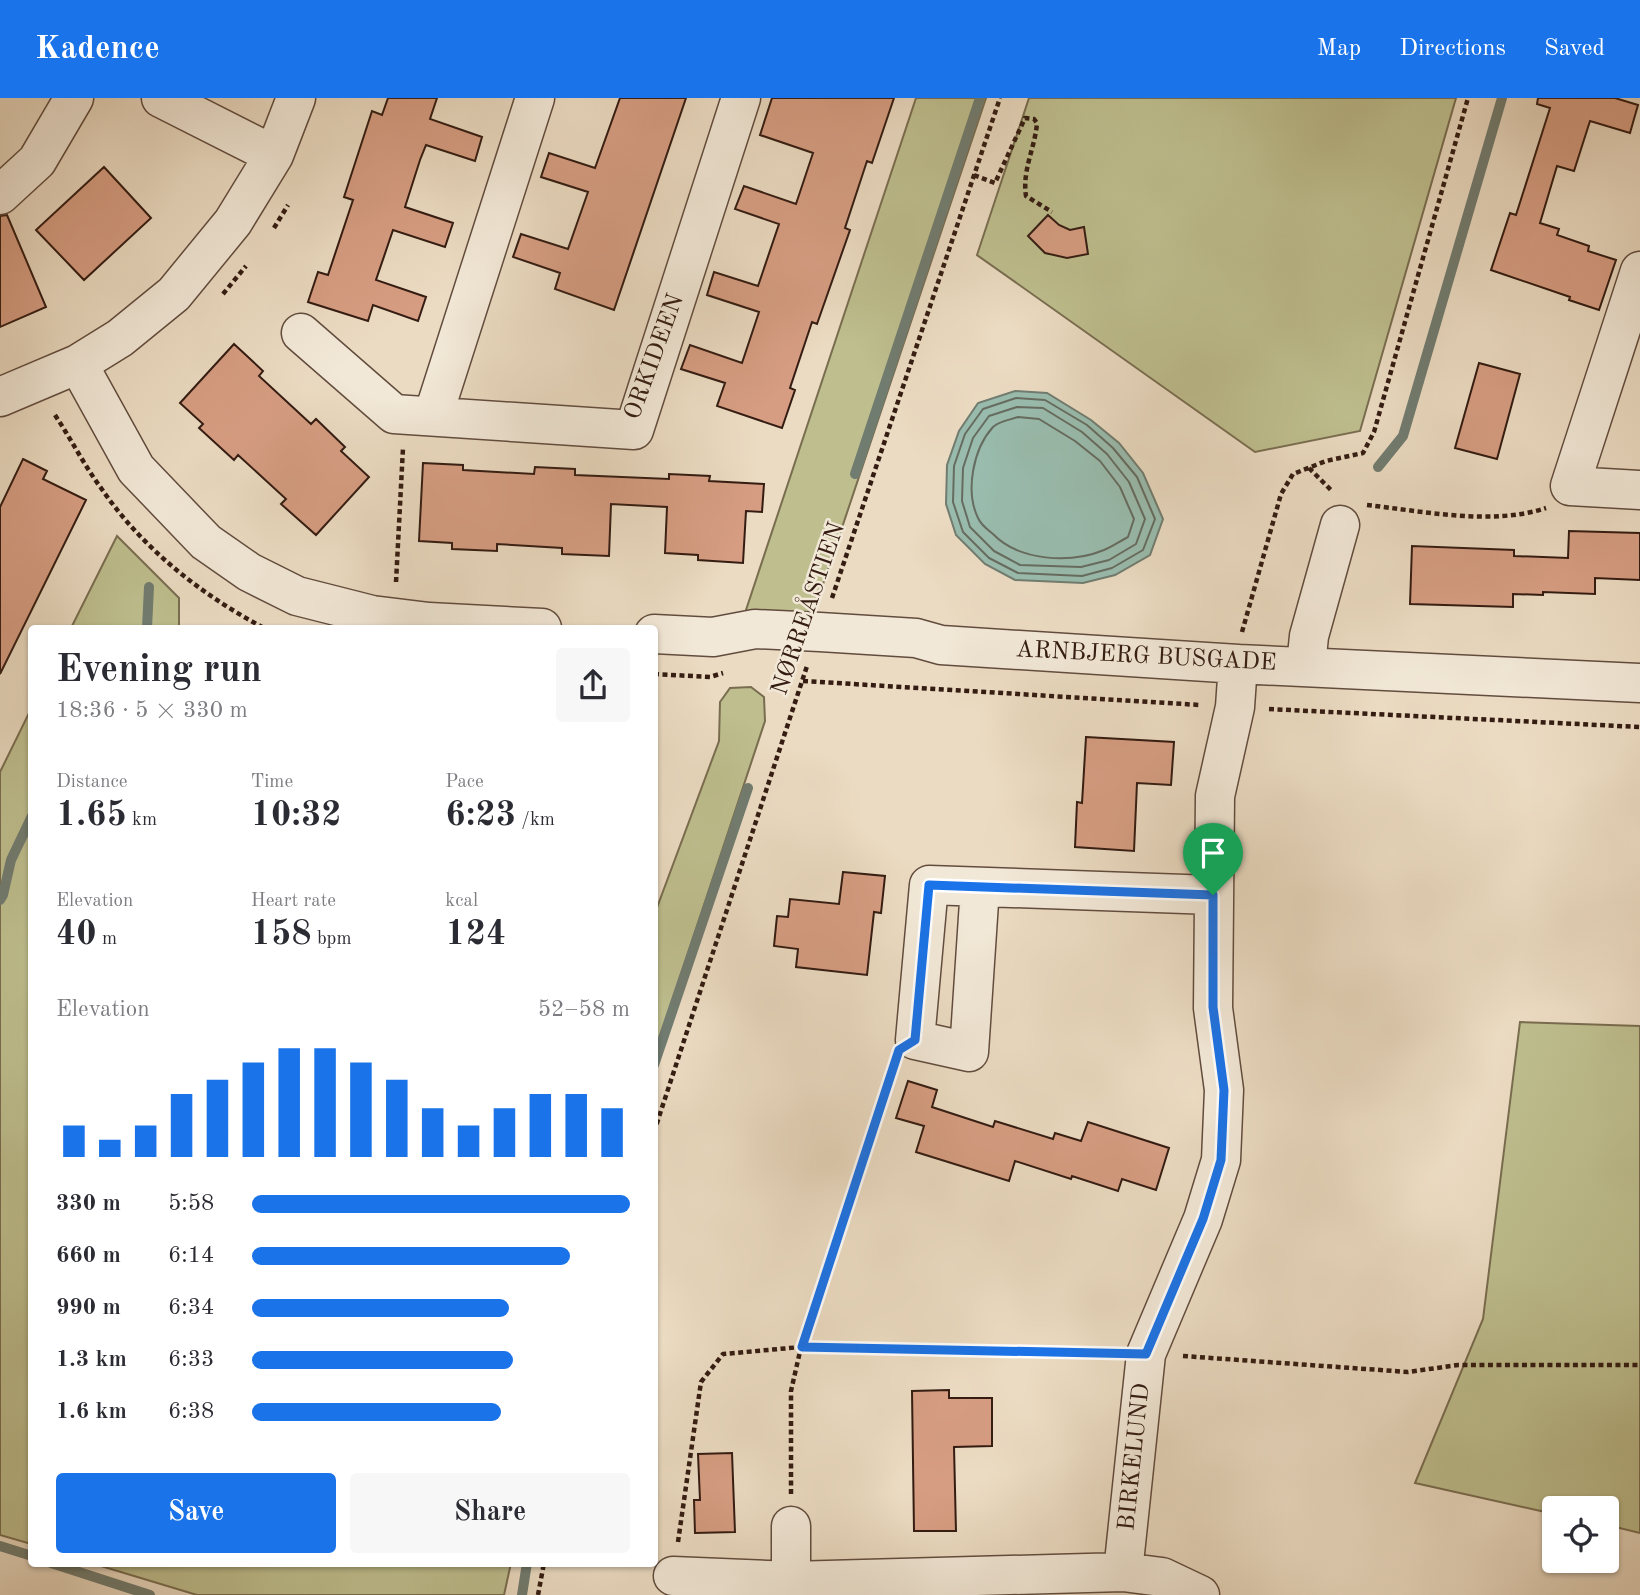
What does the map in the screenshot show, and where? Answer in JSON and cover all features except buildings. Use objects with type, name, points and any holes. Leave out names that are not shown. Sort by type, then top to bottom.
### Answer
[{"type":"street","points":[[0,195],[37,161],[74,98]]},
{"type":"street","points":[[161,98],[274,155]]},
{"type":"street","points":[[0,397],[78,364],[120,338],[174,294],[233,222],[274,155],[296,98]]},
{"type":"street","points":[[419,415],[536,98]]},
{"type":"street","name":"ORKIDEEN","points":[[301,333],[394,414],[634,430],[741,98]]},
{"type":"street","points":[[1640,271],[1632,322],[1570,486],[1640,490]]},
{"type":"street","points":[[78,364],[136,469],[206,542],[249,572],[297,596],[372,615],[467,625]]},
{"type":"street","points":[[1306,666],[1309,636],[1345,508]]},
{"type":"street","name":"ARNBJERG BUSGADE","points":[[658,634],[713,637],[755,629],[820,632],[916,638],[941,645],[1238,664],[1640,683]]},
{"type":"street","name":"BIRKELUND","points":[[1123,1572],[1146,1354],[1203,1219],[1221,1160],[1224,1090],[1213,1007],[1215,796],[1235,707],[1238,664]]},
{"type":"street","points":[[979,887],[969,1052],[915,1040],[929,885],[1213,895]]},
{"type":"street","points":[[790,1581],[791,1526]]},
{"type":"street","points":[[673,1576],[790,1581],[1123,1572],[1162,1577],[1200,1595]]},
{"type":"path","name":"NØRREÅSTIEN","points":[[658,1120],[810,656],[1000,98]]},
{"type":"path","points":[[1238,664],[1244,620],[1281,494],[1293,474],[1363,453],[1374,432],[1468,98]]},
{"type":"path","points":[[974,174],[995,183],[1026,118],[1034,119],[1037,123],[1036,131],[1024,180],[1026,196],[1052,212]]},
{"type":"path","points":[[394,618],[419,415]]},
{"type":"path","points":[[1309,468],[1345,508],[1465,516],[1527,514],[1550,506],[1570,486]]},
{"type":"path","points":[[791,1526],[791,1391],[802,1347],[899,1050],[915,1040]]},
{"type":"path","points":[[673,1576],[701,1382],[723,1354],[802,1347],[1146,1354],[1408,1372],[1458,1366],[1640,1365]]},
{"type":"path","points":[[538,1595],[543,1567]]},
{"type":"green space","points":[[916,98],[986,98],[811,620],[744,616]]},
{"type":"green space","points":[[1029,98],[1456,98],[1360,431],[1255,452],[977,255]]},
{"type":"green space","points":[[117,536],[179,598],[179,625],[72,625]]},
{"type":"green space","points":[[751,687],[764,697],[765,721],[658,1044],[658,905],[719,741],[720,702],[730,688]]},
{"type":"green space","points":[[28,715],[28,1543],[0,1535],[0,772]]},
{"type":"green space","points":[[1520,1022],[1640,1026],[1640,1533],[1619,1528],[1619,1496],[1542,1496],[1542,1511],[1415,1483],[1483,1319]]},
{"type":"green space","points":[[104,1567],[510,1567],[504,1595],[197,1595]]},
{"type":"water","points":[[1015,391],[1047,393],[1091,420],[1119,443],[1143,473],[1163,519],[1150,555],[1115,575],[1083,583],[1015,580],[985,564],[956,535],[946,504],[947,465],[959,431],[978,403]]},
{"type":"waterway","points":[[855,474],[980,98]]},
{"type":"waterway","points":[[1378,467],[1403,436],[1502,98]]},
{"type":"waterway","points":[[147,625],[149,587]]},
{"type":"waterway","points":[[658,1053],[748,788]]},
{"type":"waterway","points":[[0,900],[11,860],[28,824]]},
{"type":"waterway","points":[[0,1546],[28,1555]]},
{"type":"waterway","points":[[63,1567],[150,1595]]},
{"type":"waterway","points":[[522,1595],[526,1567]]},
{"type":"route","points":[[929,885],[1213,895],[1213,1007],[1224,1090],[1221,1160],[1203,1219],[1146,1354],[802,1347],[899,1050],[915,1040],[929,885]]}]
